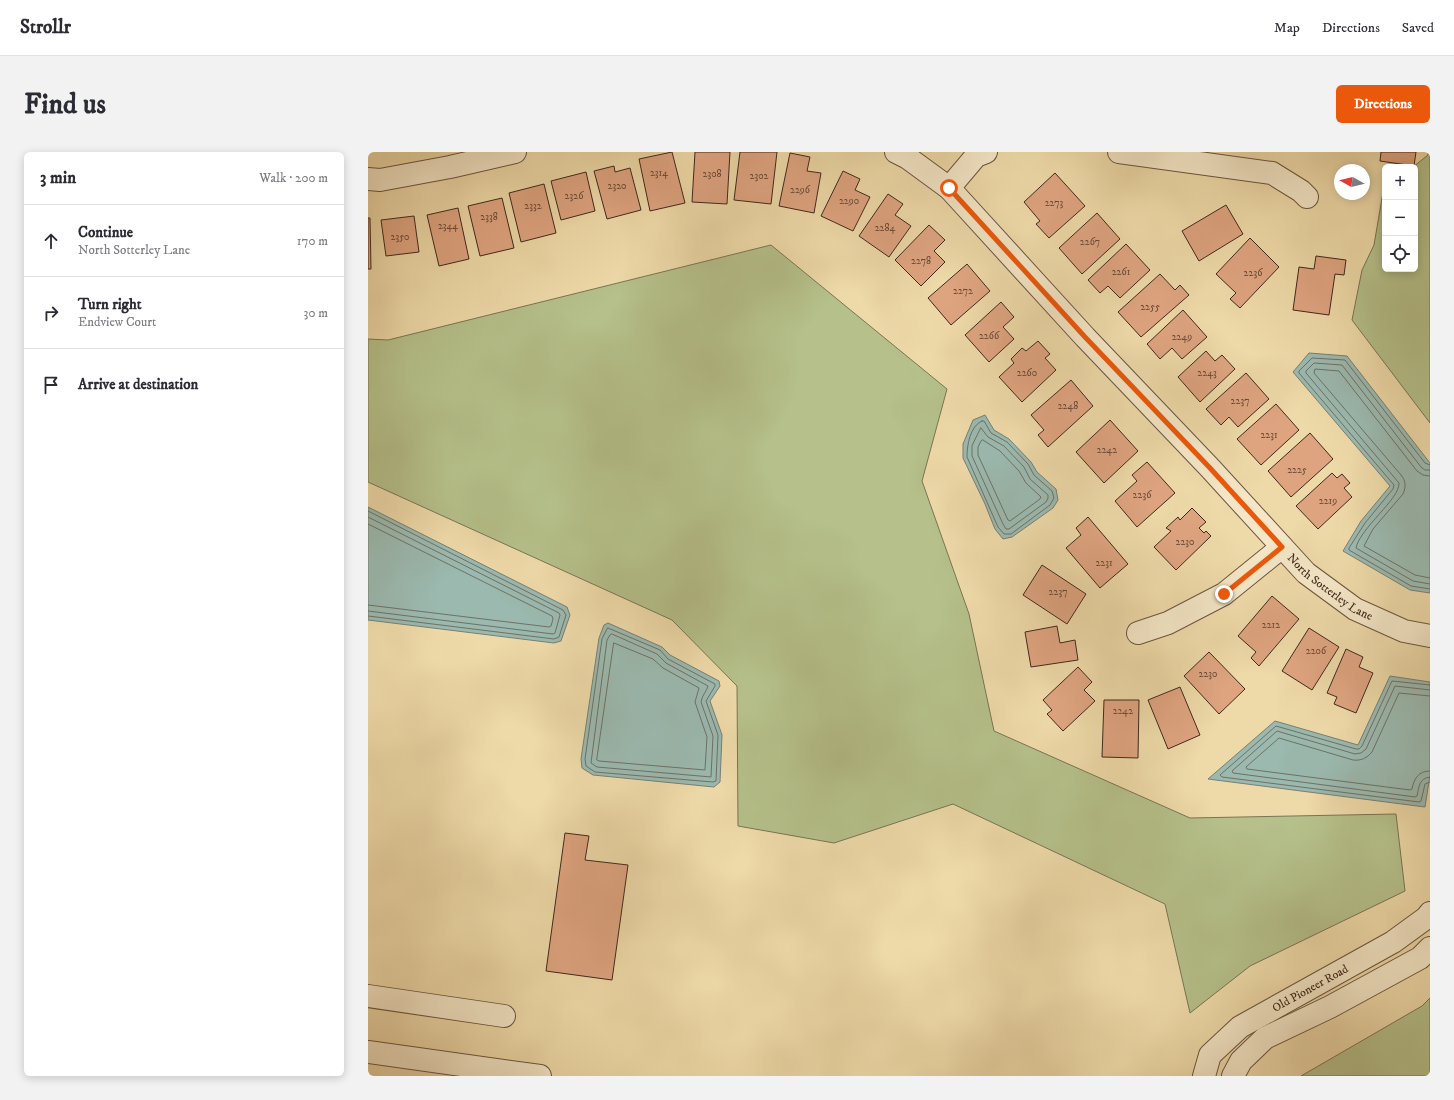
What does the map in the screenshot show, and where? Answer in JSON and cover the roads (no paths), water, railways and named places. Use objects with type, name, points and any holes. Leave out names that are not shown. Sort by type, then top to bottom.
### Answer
[{"type":"street","points":[[368,179],[380,180],[450,167],[515,152]]},
{"type":"street","name":"North Sotterley Lane","points":[[896,152],[908,158],[949,188],[1085,337],[1210,468],[1306,573],[1355,609],[1404,631],[1430,636]]},
{"type":"street","points":[[949,188],[976,156],[986,152]]},
{"type":"street","points":[[1119,152],[1272,174],[1301,191],[1307,197]]},
{"type":"street","points":[[1138,633],[1168,623],[1224,594],[1282,547]]},
{"type":"street","name":"Old Pioneer Road","points":[[1204,1076],[1210,1055],[1240,1027],[1393,942],[1426,918],[1430,913]]},
{"type":"street","name":"Old Pioneer Road","points":[[1233,1076],[1240,1061],[1265,1038],[1337,1004],[1420,958],[1430,948]]},
{"type":"street","points":[[368,996],[504,1016]]},
{"type":"street","points":[[368,1052],[403,1067],[540,1076]]},
{"type":"water","points":[[1309,353],[1347,356],[1430,463],[1430,593],[1410,590],[1343,551],[1361,521],[1390,486],[1293,372]]},
{"type":"water","points":[[985,415],[994,430],[1009,439],[1031,462],[1037,472],[1056,489],[1058,500],[1053,508],[1012,537],[1003,539],[995,529],[963,458],[963,444],[973,420]]},
{"type":"water","points":[[368,507],[567,607],[570,615],[561,641],[554,643],[368,620]]},
{"type":"water","points":[[608,623],[662,647],[670,655],[719,681],[720,686],[710,701],[722,735],[720,782],[714,787],[593,775],[582,768],[581,759],[599,638],[604,625]]},
{"type":"water","points":[[1390,676],[1430,682],[1430,775],[1425,807],[1208,779],[1275,721],[1358,745]]}]
